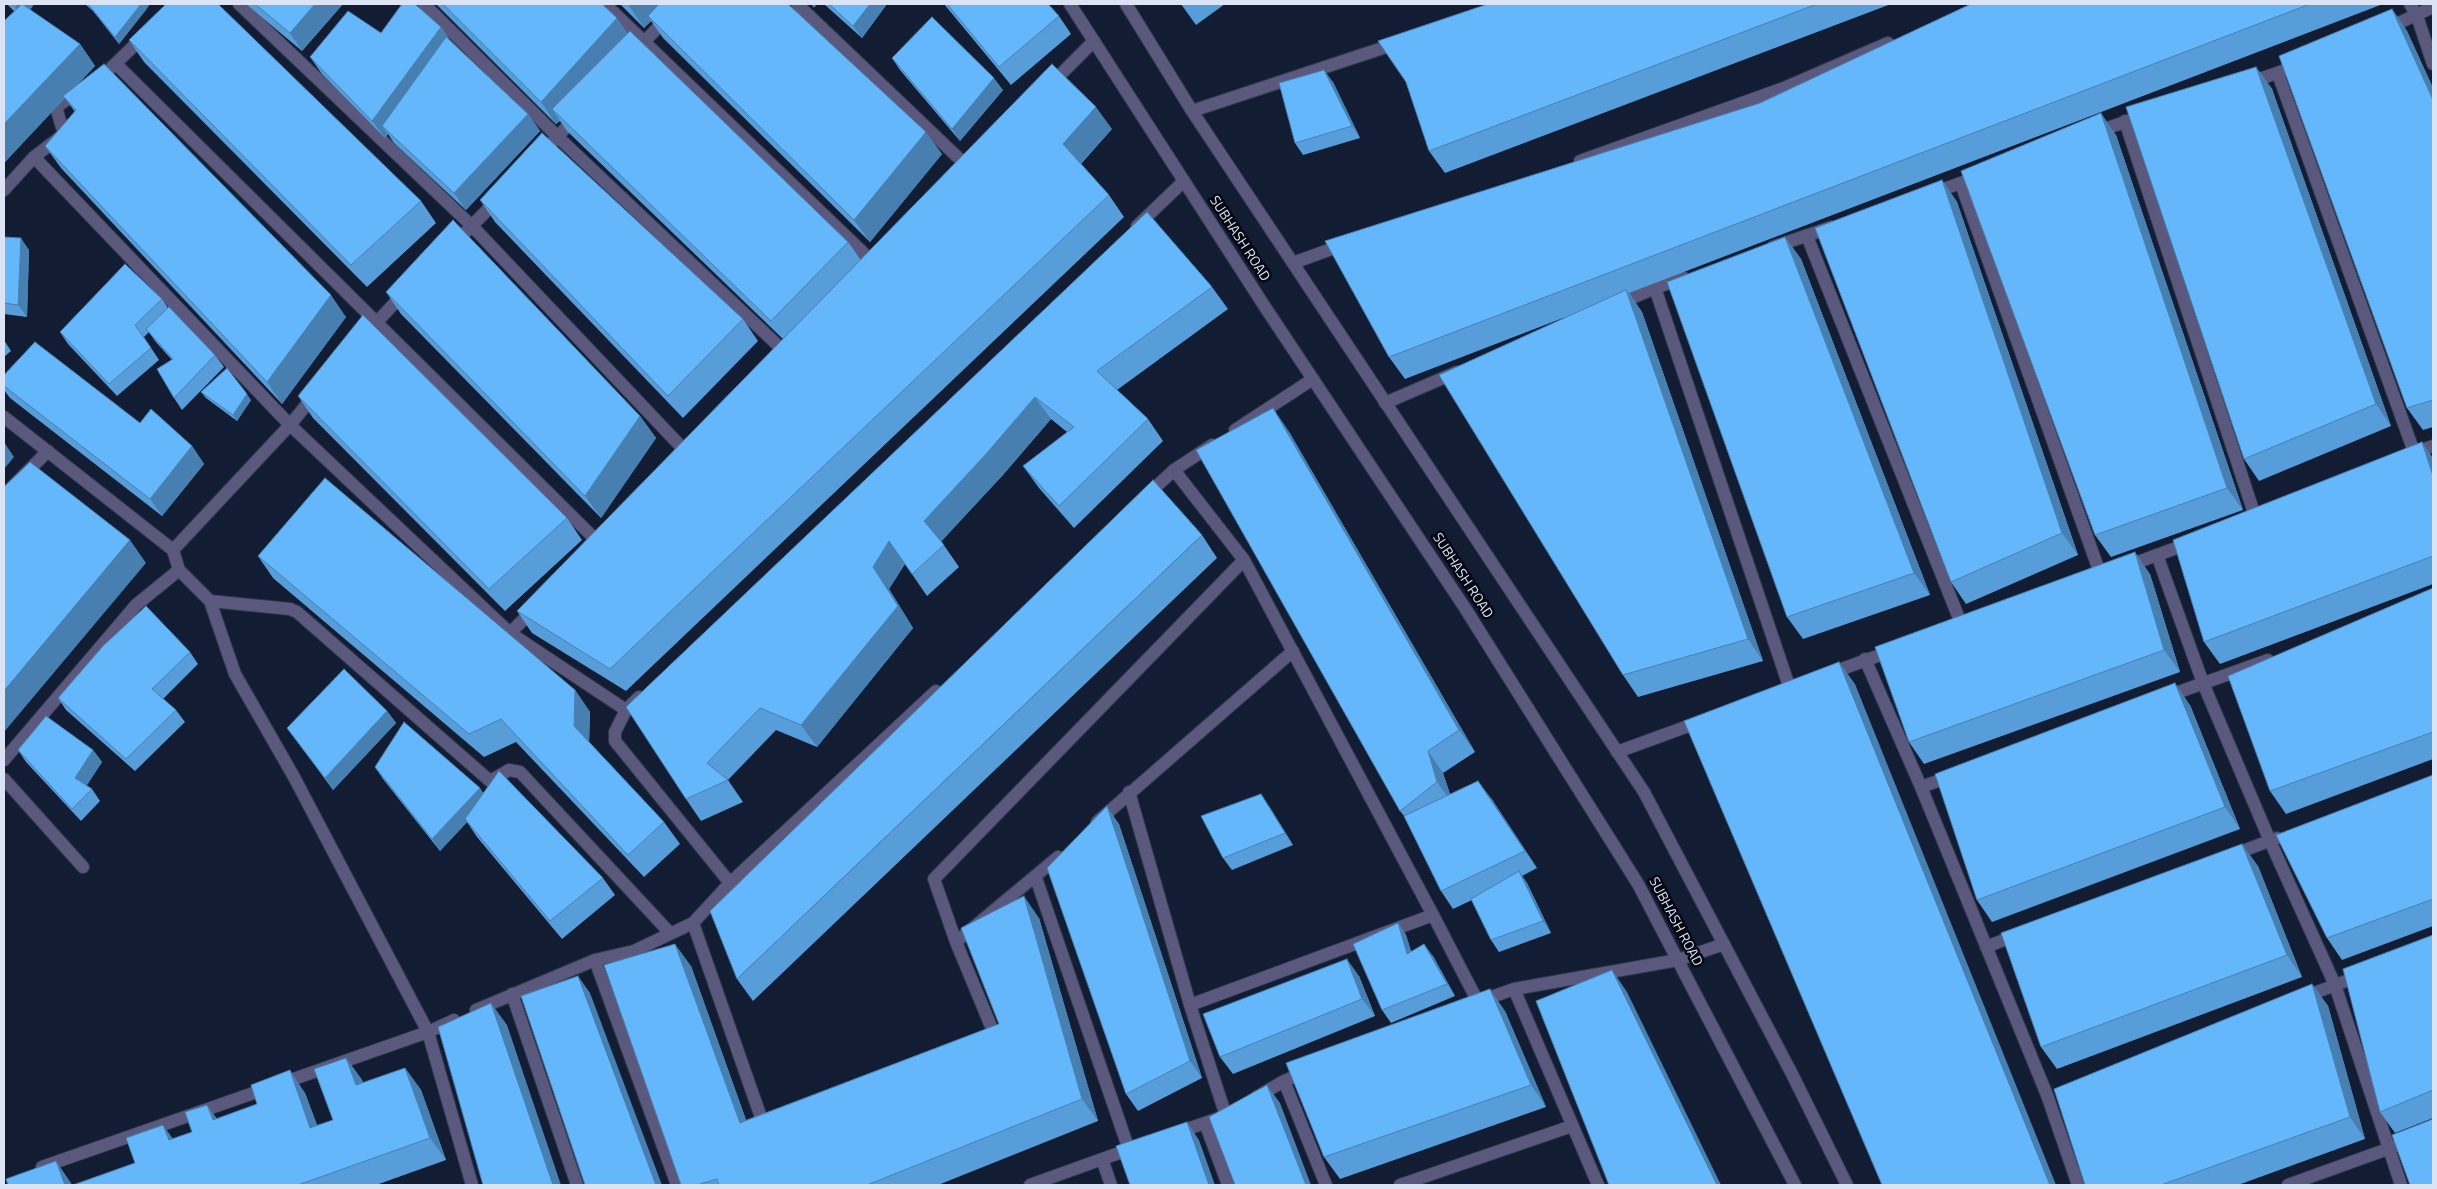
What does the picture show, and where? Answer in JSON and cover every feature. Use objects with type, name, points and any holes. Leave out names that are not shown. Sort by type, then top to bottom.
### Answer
[{"type":"street","points":[[238,4],[472,226],[688,454]]},
{"type":"street","points":[[424,4],[558,137],[787,354]]},
{"type":"street","points":[[605,4],[875,264]]},
{"type":"street","points":[[624,63],[680,4]]},
{"type":"street","points":[[797,4],[969,168]]},
{"type":"street","name":"SUBHASH ROAD","points":[[1070,4],[1313,379],[1465,608],[1638,884],[1795,1185]]},
{"type":"street","points":[[1126,4],[1192,111],[1644,792],[1847,1185]]},
{"type":"street","points":[[2410,4],[2417,16],[2433,64]]},
{"type":"street","points":[[2374,34],[2417,16],[2433,7]]},
{"type":"street","points":[[101,75],[116,64],[155,24]]},
{"type":"street","points":[[1571,164],[1784,88],[1900,38]]},
{"type":"street","points":[[1192,111],[1407,40]]},
{"type":"street","points":[[1038,98],[1094,41]]},
{"type":"street","points":[[2233,88],[2278,74],[2313,59]]},
{"type":"street","points":[[116,64],[377,320],[600,544]]},
{"type":"street","points":[[2278,74],[2414,452]]},
{"type":"street","points":[[4,190],[34,157],[64,134],[56,108],[86,86]]},
{"type":"street","points":[[532,164],[585,107]]},
{"type":"street","points":[[2080,138],[2161,110]]},
{"type":"street","points":[[2125,121],[2256,519]]},
{"type":"street","points":[[34,157],[290,425],[510,633],[626,710]]},
{"type":"street","points":[[1916,199],[1997,170]]},
{"type":"street","points":[[1126,236],[1184,181]]},
{"type":"street","points":[[1961,184],[2097,577],[2202,539]]},
{"type":"street","points":[[445,253],[505,192]]},
{"type":"street","points":[[1763,251],[1844,224]]},
{"type":"street","points":[[1807,236],[1963,626]]},
{"type":"street","points":[[1293,263],[1358,240]]},
{"type":"street","points":[[1601,311],[1655,288],[1700,273]]},
{"type":"street","points":[[352,350],[377,320],[418,280]]},
{"type":"street","points":[[1655,288],[1790,689]]},
{"type":"street","points":[[1385,403],[1466,368]]},
{"type":"street","points":[[1138,504],[1174,470],[1313,379]]},
{"type":"street","points":[[173,550],[290,425],[327,380]]},
{"type":"street","points":[[4,417],[173,550],[179,570],[210,601],[235,674],[294,777],[428,1032],[472,1185]]},
{"type":"street","points":[[2396,460],[2433,446]]},
{"type":"street","points":[[4,494],[48,451]]},
{"type":"street","points":[[1174,470],[1244,560],[1433,915],[1473,1004],[1514,989],[1678,960],[1724,944]]},
{"type":"street","points":[[2157,555],[2203,683],[2270,841],[2335,985],[2388,1149],[2402,1185]]},
{"type":"street","points":[[976,1044],[995,1036],[956,942],[934,879],[1244,560]]},
{"type":"street","points":[[4,760],[136,605],[179,570]]},
{"type":"street","points":[[510,633],[544,598]]},
{"type":"street","points":[[210,601],[290,609],[297,612],[490,781],[509,770],[520,772],[670,933]]},
{"type":"street","points":[[1815,679],[1909,644]]},
{"type":"street","points":[[1086,832],[1129,792],[1293,651]]},
{"type":"street","points":[[2149,703],[2277,656]]},
{"type":"street","points":[[1865,660],[1921,787],[1986,947],[2051,1093],[2078,1185]]},
{"type":"street","points":[[32,1170],[428,1032],[512,994],[595,960],[634,951],[693,923],[730,883],[949,680]]},
{"type":"street","points":[[648,689],[626,710],[615,732],[615,741],[730,883]]},
{"type":"street","points":[[1617,752],[1717,715]]},
{"type":"street","points":[[1921,787],[1966,770]]},
{"type":"street","points":[[4,779],[83,867]]},
{"type":"street","points":[[1129,792],[1190,1005],[1234,1111]]},
{"type":"street","points":[[2215,861],[2288,834]]},
{"type":"street","points":[[956,942],[1036,878],[1064,852]]},
{"type":"street","points":[[1036,878],[1129,1150]]},
{"type":"street","points":[[1190,1005],[1433,915]]},
{"type":"street","points":[[693,923],[764,1126],[782,1119]]},
{"type":"street","points":[[1986,947],[2032,930]]},
{"type":"street","points":[[595,960],[677,1185]]},
{"type":"street","points":[[2289,1003],[2371,972]]},
{"type":"street","points":[[1514,989],[1598,1185]]},
{"type":"street","points":[[512,994],[577,1185]]},
{"type":"street","points":[[1164,1137],[1234,1111],[1284,1081],[1321,1066]]},
{"type":"street","points":[[1284,1081],[1326,1185]]},
{"type":"street","points":[[1205,1123],[1228,1185]]},
{"type":"street","points":[[1400,1185],[1572,1126]]},
{"type":"street","points":[[2288,1185],[2406,1142]]},
{"type":"street","points":[[1030,1185],[1147,1143]]},
{"type":"street","points":[[1102,1159],[1111,1185]]},
{"type":"building","points":[[22,4],[80,44],[4,124],[4,21]]},
{"type":"building","points":[[88,4],[141,4],[115,37]]},
{"type":"building","points":[[166,4],[218,4],[421,201],[351,265],[129,40]]},
{"type":"building","points":[[255,4],[315,4],[290,33]]},
{"type":"building","points":[[402,4],[415,4],[441,27],[372,121],[310,57],[348,11],[381,33]]},
{"type":"building","points":[[443,4],[602,4],[617,18],[541,102]]},
{"type":"building","points":[[659,4],[788,4],[926,132],[854,220],[648,16]]},
{"type":"building","points":[[829,4],[870,4],[853,26]]},
{"type":"building","points":[[947,4],[1048,4],[1059,16],[999,67]]},
{"type":"building","points":[[1488,4],[1817,4],[1429,151],[1406,82],[1378,41]]},
{"type":"building","points":[[1971,4],[2310,4],[1389,357],[1325,241],[1760,103]]},
{"type":"building","points":[[2392,9],[2433,100],[2433,400],[2407,408],[2279,56]]},
{"type":"building","points":[[932,17],[994,78],[952,129],[892,58]]},
{"type":"building","points":[[630,31],[848,242],[771,321],[552,109]]},
{"type":"building","points":[[446,37],[528,114],[454,193],[382,126]]},
{"type":"building","points":[[104,64],[331,295],[267,382],[45,146],[76,110],[63,96]]},
{"type":"building","points":[[1052,64],[1096,107],[1063,144],[1109,195],[610,669],[517,611]]},
{"type":"building","points":[[2256,67],[2376,404],[2244,459],[2126,107]]},
{"type":"building","points":[[1324,70],[1352,126],[1295,143],[1279,83]]},
{"type":"building","points":[[2101,113],[2227,488],[2095,535],[1961,171]]},
{"type":"building","points":[[542,133],[743,319],[668,396],[480,200]]},
{"type":"building","points":[[1942,180],[2062,533],[1951,582],[1815,228]]},
{"type":"building","points":[[1147,212],[1212,287],[1097,371],[1148,419],[1059,506],[1023,466],[1074,427],[1035,397],[986,454],[924,521],[944,545],[912,574],[889,541],[873,567],[898,606],[801,725],[760,708],[707,763],[728,780],[686,799],[626,707]]},
{"type":"building","points":[[453,220],[640,416],[585,496],[386,292]]},
{"type":"building","points":[[4,237],[21,238],[18,305],[4,303]]},
{"type":"building","points":[[1785,237],[1914,573],[1787,617],[1667,282]]},
{"type":"building","points":[[125,264],[162,299],[135,325],[151,348],[109,384],[60,332]]},
{"type":"building","points":[[1626,290],[1748,639],[1623,675],[1439,375]]},
{"type":"building","points":[[169,307],[215,355],[174,398],[157,369],[173,359],[146,329]]},
{"type":"building","points":[[363,315],[567,518],[489,589],[298,396]]},
{"type":"building","points":[[35,342],[140,423],[151,409],[192,446],[150,499],[4,386],[4,375]]},
{"type":"building","points":[[227,368],[247,394],[233,415],[201,392]]},
{"type":"building","points":[[1273,408],[1459,730],[1428,751],[1437,782],[1400,811],[1196,450]]},
{"type":"building","points":[[2422,442],[2433,476],[2433,556],[2204,642],[2173,540]]},
{"type":"building","points":[[30,462],[130,540],[4,691],[4,487]]},
{"type":"building","points":[[325,478],[575,690],[574,726],[664,822],[628,855],[501,719],[469,734],[258,556]]},
{"type":"building","points":[[1153,480],[1202,535],[737,979],[710,911]]},
{"type":"building","points":[[2135,552],[2164,650],[1909,742],[1875,647]]},
{"type":"building","points":[[2433,588],[2433,732],[2270,791],[2228,676]]},
{"type":"building","points":[[146,606],[190,652],[152,689],[176,710],[126,759],[58,698],[103,646]]},
{"type":"building","points":[[1839,662],[2050,1185],[1882,1185],[1684,721]]},
{"type":"building","points":[[344,669],[387,711],[325,778],[287,728]]},
{"type":"building","points":[[2175,683],[2225,807],[1977,900],[1935,774]]},
{"type":"building","points":[[46,716],[93,750],[75,778],[92,789],[72,809],[18,750]]},
{"type":"building","points":[[404,722],[480,788],[432,839],[375,767]]},
{"type":"building","points":[[499,771],[603,878],[550,921],[465,819]]},
{"type":"building","points":[[2433,775],[2433,899],[2327,938],[2276,835]]},
{"type":"building","points":[[1478,781],[1525,851],[1441,891],[1404,816]]},
{"type":"building","points":[[1261,794],[1285,833],[1223,858],[1201,816]]},
{"type":"building","points":[[1107,806],[1190,1061],[1126,1094],[1047,868]]},
{"type":"building","points":[[2242,844],[2287,955],[2041,1047],[2001,933]]},
{"type":"building","points":[[1519,871],[1543,921],[1491,940],[1471,899]]},
{"type":"building","points":[[1024,896],[1082,1099],[867,1185],[719,1185],[717,1179],[697,1185],[681,1185],[604,965],[675,944],[740,1123],[999,1024],[961,928]]},
{"type":"building","points":[[1398,923],[1407,954],[1424,944],[1447,984],[1382,1010],[1353,944]]},
{"type":"building","points":[[2433,935],[2433,1090],[2380,1112],[2343,969]]},
{"type":"building","points":[[1347,959],[1362,999],[1220,1057],[1203,1014]]},
{"type":"building","points":[[1612,970],[1717,1185],[1609,1185],[1536,1001]]},
{"type":"building","points":[[578,976],[656,1185],[585,1185],[521,996]]},
{"type":"building","points":[[2312,984],[2350,1117],[2161,1185],[2085,1185],[2054,1089]]},
{"type":"building","points":[[1490,989],[1531,1085],[1324,1157],[1286,1063]]},
{"type":"building","points":[[491,1003],[553,1185],[483,1185],[438,1027]]},
{"type":"building","points":[[346,1058],[356,1085],[405,1068],[430,1138],[298,1185],[73,1185],[135,1163],[126,1138],[163,1125],[169,1140],[192,1132],[185,1112],[207,1105],[213,1120],[257,1104],[251,1085],[290,1070],[310,1128],[333,1120],[314,1069]]},
{"type":"building","points":[[1267,1085],[1306,1185],[1235,1185],[1209,1117]]},
{"type":"building","points":[[2433,1119],[2433,1185],[2410,1185],[2392,1135]]},
{"type":"building","points":[[1187,1122],[1209,1185],[1130,1185],[1116,1146]]},
{"type":"building","points":[[56,1161],[65,1185],[8,1185],[6,1179]]}]
